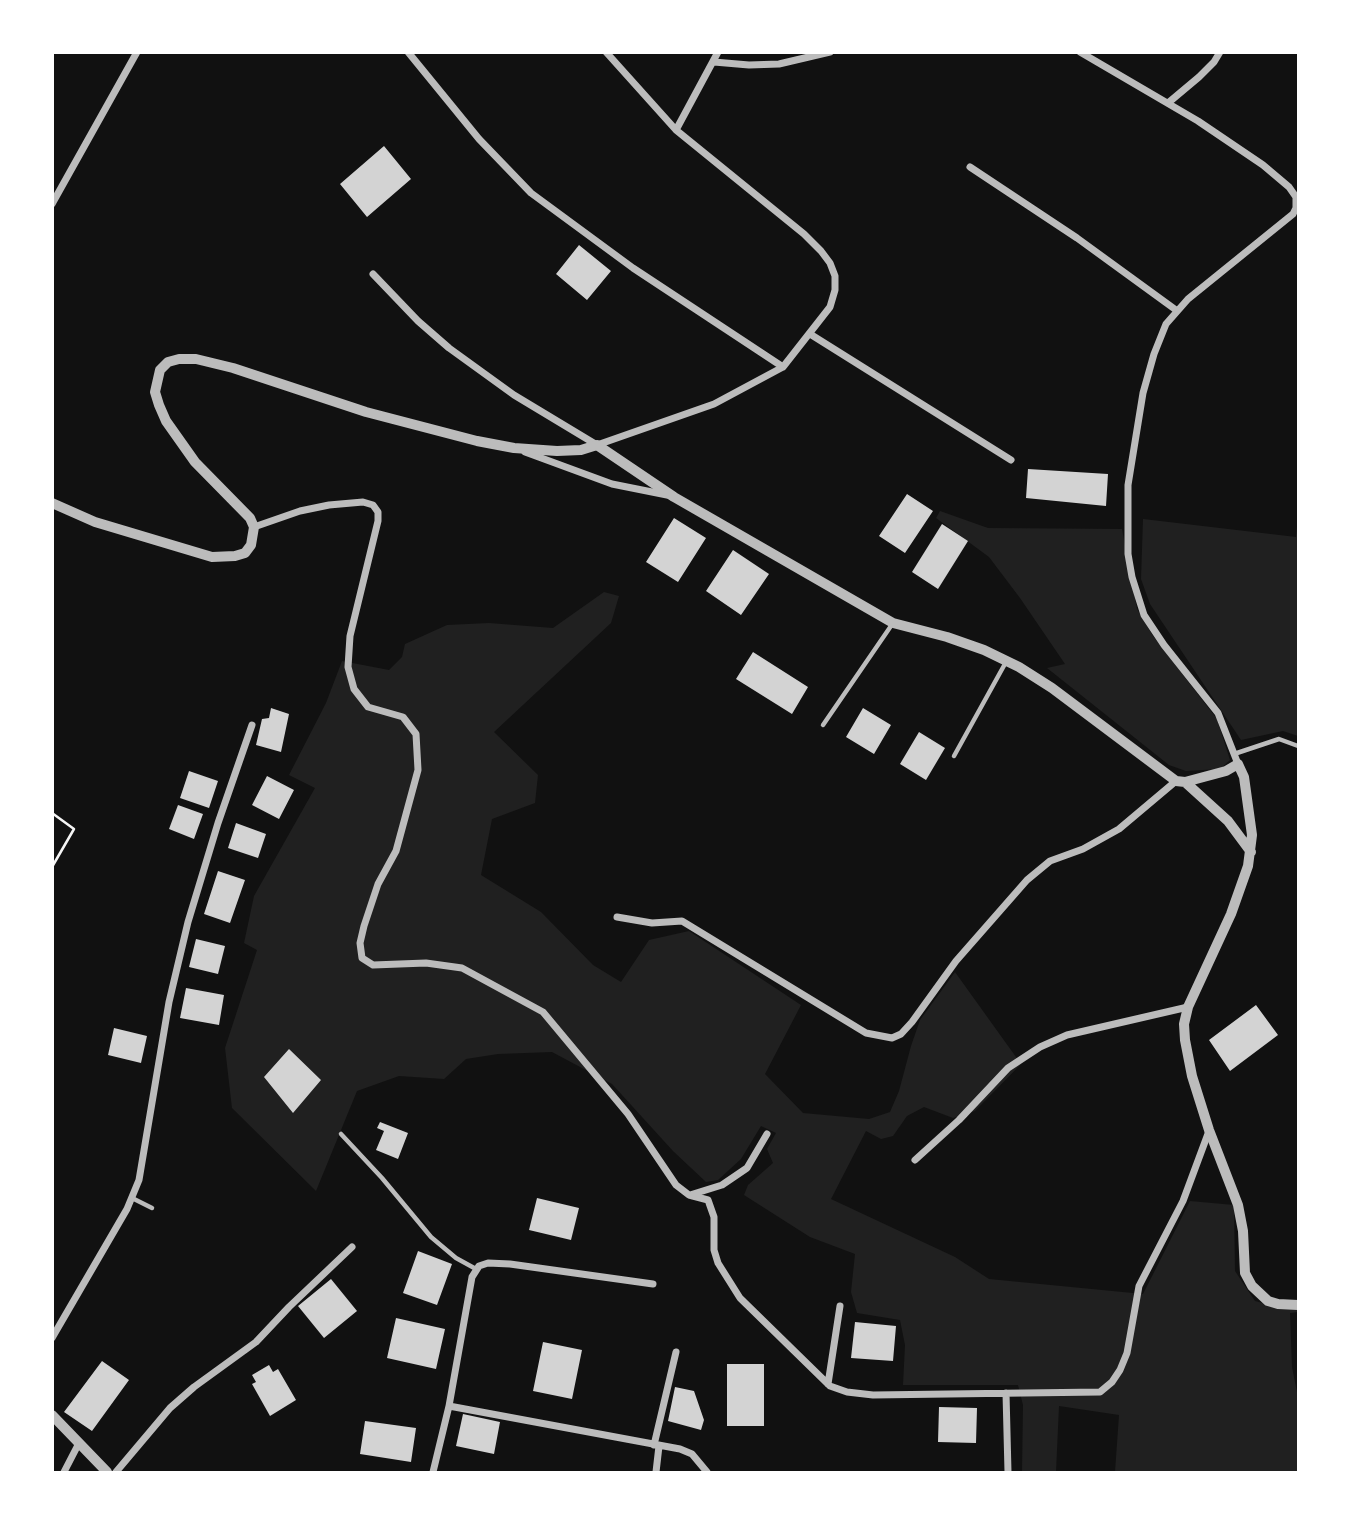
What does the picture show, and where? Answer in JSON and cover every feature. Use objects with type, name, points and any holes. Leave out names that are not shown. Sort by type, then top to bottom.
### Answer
[{"type":"street","points":[[52,204],[137,52]]},
{"type":"street","points":[[408,52],[479,139],[531,193],[633,268],[783,367]]},
{"type":"street","points":[[52,503],[95,522],[212,557],[245,553],[251,545],[254,527],[250,518],[195,462],[166,421],[155,392],[160,370],[168,362],[179,359],[196,359],[223,365],[366,412],[477,441],[557,452],[597,445],[714,404],[783,367],[830,307],[835,276],[830,263],[804,234],[676,130],[606,52]]},
{"type":"street","points":[[676,130],[718,52]]},
{"type":"street","points":[[714,62],[779,64],[830,52]]},
{"type":"street","points":[[1080,52],[1168,103],[1264,165],[1289,187],[1298,202],[1287,220],[1176,310],[1166,324],[1154,354],[1138,417],[1128,485],[1128,554],[1144,615],[1164,645],[1218,713],[1244,777],[1252,835],[1248,866],[1231,914],[1188,1007],[1184,1024],[1192,1076],[1209,1130],[1238,1205],[1244,1231],[1245,1273],[1252,1286],[1268,1301],[1298,1305]]},
{"type":"street","points":[[1168,103],[1199,77],[1220,52]]},
{"type":"street","points":[[970,167],[1077,238],[1176,310]]},
{"type":"street","points":[[373,274],[418,321],[460,357],[514,395],[597,445],[674,497],[893,623],[947,637],[1006,661],[1052,688],[1180,781],[1228,821],[1251,852]]},
{"type":"street","points":[[810,334],[1012,460]]},
{"type":"street","points":[[514,448],[612,484],[674,497]]},
{"type":"street","points":[[254,527],[300,510],[328,505],[363,502],[373,505],[378,512],[350,636],[348,667],[354,689],[368,707],[403,716],[416,734],[418,770],[396,851],[378,884],[364,926],[360,943],[362,958],[373,965],[426,963],[462,968],[543,1012],[628,1114],[676,1185],[689,1195],[708,1200],[712,1207],[714,1250],[718,1263],[740,1298],[837,1390],[873,1395],[1100,1392],[1112,1382],[1120,1370],[1127,1353],[1139,1286],[1183,1201],[1209,1130]]},
{"type":"street","points":[[52,1338],[132,1198],[142,1165],[169,1002],[188,922],[252,725]]},
{"type":"street","points":[[617,917],[652,923],[682,921],[866,1033],[892,1038],[901,1034],[912,1022],[956,961],[1027,880],[1050,862],[1083,849],[1119,829],[1180,781],[1227,771],[1236,759]]},
{"type":"street","points":[[915,1160],[959,1120],[1008,1068],[1040,1047],[1067,1035],[1188,1007]]},
{"type":"street","points":[[689,1195],[722,1185],[747,1168],[767,1133]]},
{"type":"street","points":[[116,1472],[170,1408],[256,1342],[352,1247]]},
{"type":"street","points":[[433,1472],[476,1269],[488,1263],[510,1264],[653,1284]]},
{"type":"street","points":[[828,1384],[840,1306]]},
{"type":"street","points":[[656,1472],[657,1445],[676,1352]]},
{"type":"street","points":[[1006,1393],[1008,1472]]},
{"type":"street","points":[[449,1406],[657,1445],[692,1454],[707,1472]]},
{"type":"street","points":[[52,1415],[107,1472]]},
{"type":"street","points":[[64,1472],[79,1443]]},
{"type":"lane","points":[[822,726],[893,623]]},
{"type":"lane","points":[[954,756],[1006,661]]},
{"type":"lane","points":[[1236,759],[1279,739],[1298,746]]},
{"type":"lane","points":[[341,1134],[431,1237],[476,1269]]},
{"type":"lane","points":[[132,1198],[152,1208]]},
{"type":"path","points":[[52,813],[74,829],[52,867]]},
{"type":"shaded area","points":[[940,511],[988,528],[1122,529],[1137,609],[1153,636],[1217,719],[1230,760],[1220,769],[1186,771],[1169,765],[1047,668],[1065,664],[989,557],[936,518]]},
{"type":"shaded area","points":[[1298,516],[1298,736],[1283,731],[1241,740],[1150,604],[1141,579],[1143,519],[1296,537]]},
{"type":"shaded area","points":[[604,592],[619,596],[611,623],[494,732],[538,775],[535,803],[492,819],[481,875],[541,912],[593,965],[621,982],[649,940],[689,931],[801,1005],[765,1074],[803,1113],[869,1119],[890,1112],[920,1020],[955,972],[1021,1064],[975,1111],[953,1118],[924,1107],[907,1116],[893,1136],[881,1139],[866,1131],[831,1199],[955,1257],[989,1279],[1143,1294],[1190,1201],[1234,1205],[1235,1271],[1255,1301],[1298,1308],[1298,1312],[1290,1313],[1292,1367],[1298,1397],[1298,1472],[1115,1472],[1119,1415],[1059,1406],[1056,1472],[1022,1472],[1023,1405],[1018,1385],[903,1385],[905,1345],[900,1320],[857,1313],[851,1292],[855,1254],[810,1237],[744,1195],[748,1185],[773,1163],[767,1149],[776,1133],[761,1126],[741,1159],[718,1180],[706,1182],[673,1151],[612,1084],[552,1052],[498,1054],[466,1059],[444,1079],[399,1076],[357,1091],[316,1191],[232,1108],[225,1048],[257,950],[244,943],[254,896],[315,788],[289,775],[326,703],[342,661],[389,670],[402,657],[405,644],[447,625],[489,623],[553,628]]},
{"type":"building","points":[[384,146],[411,179],[367,217],[340,184]]},
{"type":"building","points":[[579,245],[611,271],[587,300],[556,274]]},
{"type":"building","points":[[1028,469],[1108,474],[1106,506],[1026,498]]},
{"type":"building","points":[[907,494],[933,511],[905,553],[879,536]]},
{"type":"building","points":[[674,518],[706,538],[678,582],[646,562]]},
{"type":"building","points":[[942,524],[968,541],[938,589],[912,572]]},
{"type":"building","points":[[733,550],[769,574],[741,615],[706,591]]},
{"type":"building","points":[[753,652],[808,687],[792,714],[736,679]]},
{"type":"building","points":[[271,708],[289,714],[281,752],[256,745],[262,719],[269,718]]},
{"type":"building","points":[[863,708],[891,725],[874,754],[846,737]]},
{"type":"building","points":[[919,732],[945,748],[926,780],[900,764]]},
{"type":"building","points":[[189,771],[218,781],[209,808],[180,798]]},
{"type":"building","points":[[267,776],[294,790],[279,819],[252,805]]},
{"type":"building","points":[[178,805],[203,814],[194,839],[169,829]]},
{"type":"building","points":[[236,823],[266,834],[258,858],[228,848]]},
{"type":"building","points":[[218,871],[245,880],[230,923],[204,914]]},
{"type":"building","points":[[196,939],[225,946],[218,974],[189,967]]},
{"type":"building","points":[[186,988],[224,995],[219,1025],[180,1018]]},
{"type":"building","points":[[1256,1005],[1278,1035],[1230,1071],[1209,1040]]},
{"type":"building","points":[[114,1028],[147,1036],[141,1063],[108,1055]]},
{"type":"building","points":[[289,1049],[321,1080],[293,1113],[264,1077]]},
{"type":"building","points":[[380,1122],[408,1133],[398,1159],[376,1150],[384,1131],[377,1128]]},
{"type":"building","points":[[537,1198],[579,1208],[571,1240],[529,1230]]},
{"type":"building","points":[[418,1251],[452,1264],[437,1305],[403,1293]]},
{"type":"building","points":[[331,1279],[357,1311],[324,1338],[298,1306]]},
{"type":"building","points":[[396,1318],[445,1329],[436,1369],[387,1358]]},
{"type":"building","points":[[855,1322],[896,1326],[893,1361],[851,1358]]},
{"type":"building","points":[[543,1342],[582,1350],[572,1399],[533,1391]]},
{"type":"building","points":[[102,1361],[129,1380],[92,1431],[64,1412]]},
{"type":"building","points":[[727,1364],[764,1364],[764,1426],[727,1426]]},
{"type":"building","points":[[269,1365],[273,1372],[278,1369],[296,1400],[270,1416],[252,1384],[256,1382],[252,1375]]},
{"type":"building","points":[[675,1387],[694,1391],[704,1420],[701,1430],[668,1421]]},
{"type":"building","points":[[939,1407],[977,1408],[976,1443],[938,1442]]},
{"type":"building","points":[[463,1414],[500,1422],[494,1454],[456,1446]]},
{"type":"building","points":[[365,1421],[416,1428],[411,1462],[360,1454]]}]
